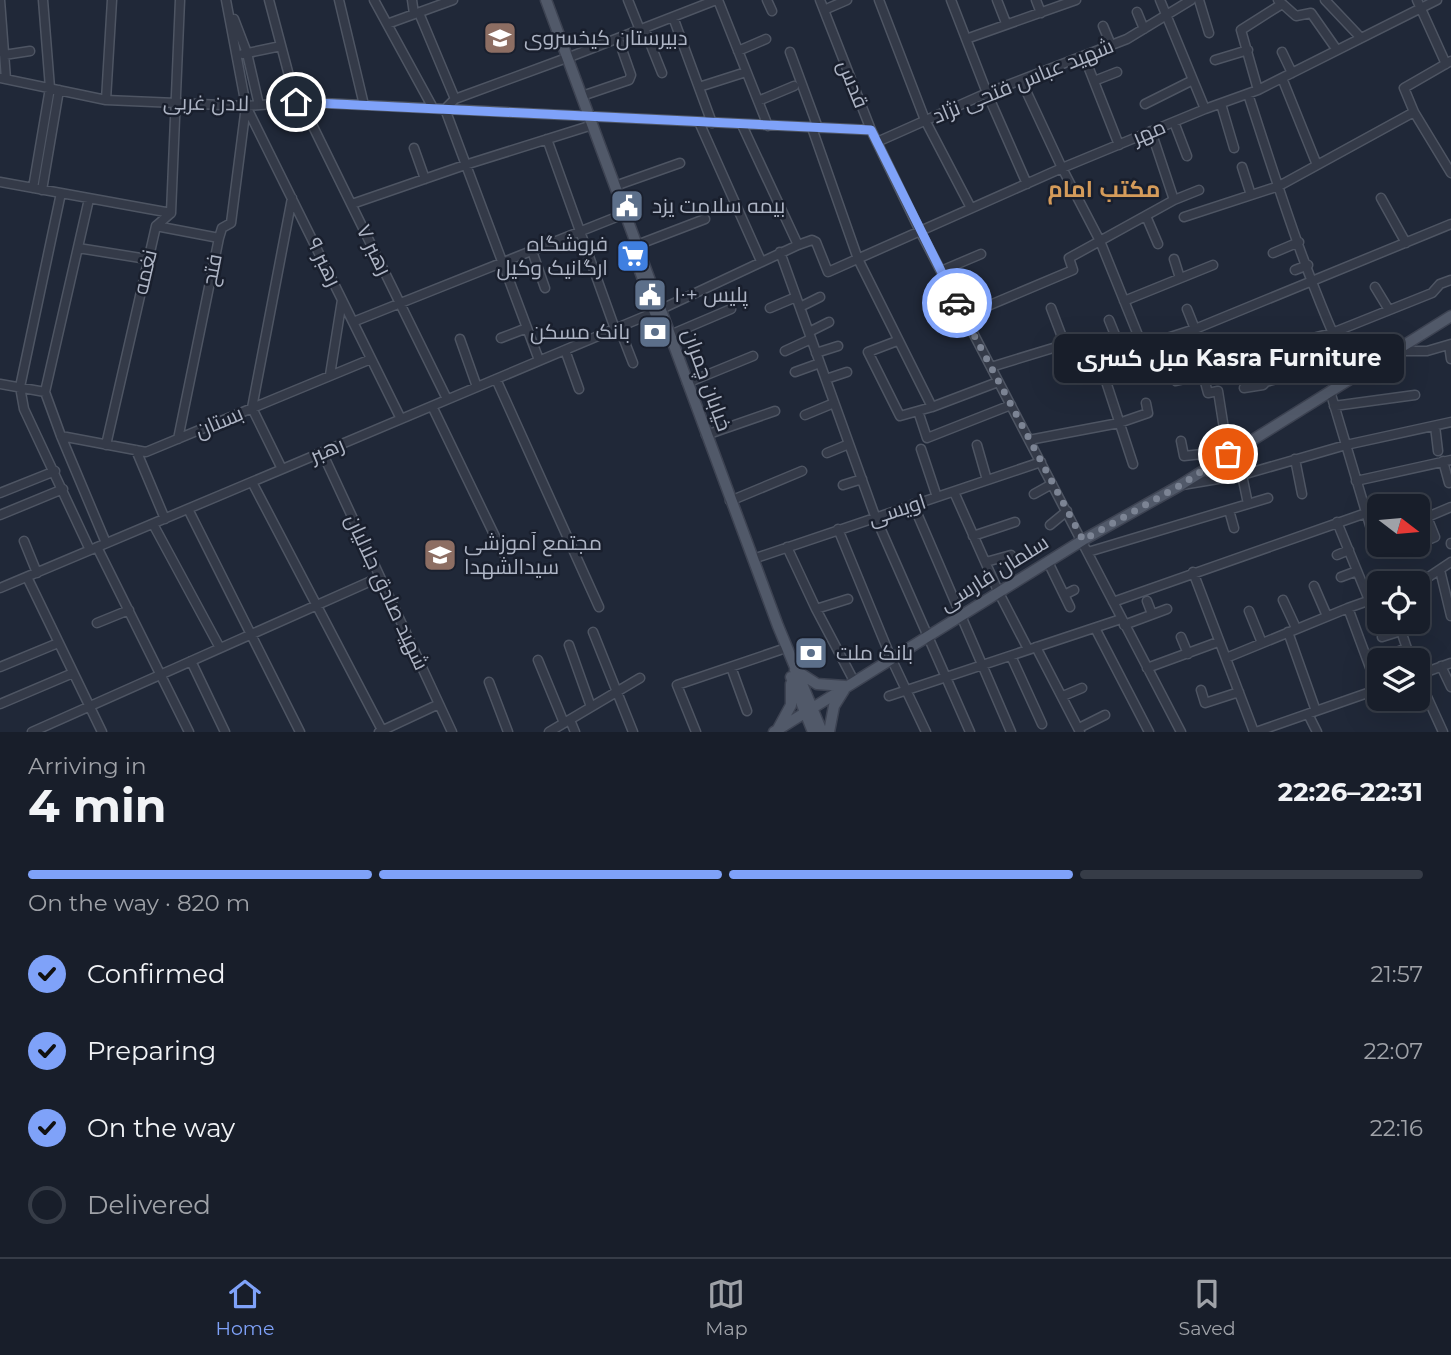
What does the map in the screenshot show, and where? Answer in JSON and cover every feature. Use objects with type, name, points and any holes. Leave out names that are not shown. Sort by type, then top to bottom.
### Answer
[{"type":"main road","name":"خیابان چمران","points":[[539,0],[582,96],[586,120],[615,186],[780,650],[792,671]]},
{"type":"main road","name":"خیابان چمران","points":[[546,0],[619,216],[670,335],[792,671],[822,732]]},
{"type":"main road","name":"سلمان فارسی","points":[[779,731],[891,658],[1083,540],[1179,486],[1451,316]]},
{"type":"main road","points":[[779,731],[791,705],[792,671],[817,684],[850,684]]},
{"type":"main road","points":[[829,732],[834,706],[850,684]]},
{"type":"main road","name":"خیابان چمران","points":[[809,710],[813,732]]},
{"type":"street","points":[[0,0],[3,78]]},
{"type":"street","points":[[37,189],[54,89],[43,0]]},
{"type":"street","points":[[106,100],[112,0]]},
{"type":"street","points":[[0,184],[170,214],[180,0]]},
{"type":"street","points":[[246,106],[226,0],[247,53],[259,105]]},
{"type":"street","name":"رهبر ۷","points":[[269,0],[299,102],[447,399]]},
{"type":"street","points":[[339,0],[364,105]]},
{"type":"street","points":[[374,0],[433,108]]},
{"type":"street","points":[[412,0],[455,99]]},
{"type":"street","points":[[387,24],[453,0]]},
{"type":"street","points":[[628,0],[662,73]]},
{"type":"street","points":[[539,360],[445,109],[455,99],[717,0],[768,126]]},
{"type":"street","points":[[767,0],[772,11]]},
{"type":"street","name":"قدس","points":[[820,0],[871,130],[921,233],[1181,732]]},
{"type":"street","points":[[824,10],[847,0]]},
{"type":"street","points":[[879,0],[925,120],[971,208]]},
{"type":"street","points":[[951,0],[987,93],[1027,184]]},
{"type":"street","points":[[997,0],[1006,23]]},
{"type":"street","points":[[1036,0],[1041,13]]},
{"type":"street","points":[[966,39],[1041,13],[1064,2],[1076,0]]},
{"type":"street","points":[[1160,0],[1205,109]]},
{"type":"street","name":"شهید عباس فتحی نژاد","points":[[877,142],[987,93],[1111,45],[1144,29],[1191,0]]},
{"type":"street","points":[[1199,0],[1209,33]]},
{"type":"street","points":[[1325,0],[1361,38]]},
{"type":"street","name":"مهر","points":[[798,245],[812,240],[816,242],[828,272],[921,233],[1062,168],[1258,90],[1361,38],[1419,4],[1437,0]]},
{"type":"street","points":[[1258,90],[1242,29],[1280,2],[1296,16],[1311,13],[1337,50]]},
{"type":"street","points":[[1419,4],[1448,62],[1404,88],[1415,113],[1451,173]]},
{"type":"street","points":[[1137,12],[1144,29]]},
{"type":"street","points":[[673,17],[712,123]]},
{"type":"street","points":[[1103,26],[1111,45]]},
{"type":"street","points":[[582,96],[629,80],[631,75],[618,38]]},
{"type":"street","points":[[738,51],[766,39]]},
{"type":"street","points":[[236,55],[281,46]]},
{"type":"street","points":[[3,50],[30,51]]},
{"type":"street","points":[[1215,60],[1248,50]]},
{"type":"street","points":[[790,52],[858,259],[932,407]]},
{"type":"street","points":[[1282,52],[1292,73]]},
{"type":"street","points":[[1084,56],[1119,145]]},
{"type":"street","points":[[699,87],[746,72]]},
{"type":"street","points":[[1094,82],[1117,72]]},
{"type":"street","name":"لادن غربی","points":[[3,78],[106,100],[246,106],[299,102],[433,108],[586,120],[871,130]]},
{"type":"street","points":[[1282,78],[1317,165]]},
{"type":"street","points":[[1021,80],[1100,242],[1142,345]]},
{"type":"street","points":[[1145,104],[1193,80]]},
{"type":"street","points":[[758,102],[794,86]]},
{"type":"street","points":[[1248,94],[1332,333],[1353,377]]},
{"type":"street","points":[[1221,104],[1234,148]]},
{"type":"street","name":"رهبر ۹","points":[[246,106],[401,419]]},
{"type":"street","name":"فتح","points":[[178,439],[219,238],[222,228],[231,223],[246,106]]},
{"type":"street","points":[[1184,217],[1279,186],[1415,113]]},
{"type":"street","points":[[352,204],[547,139],[586,120]]},
{"type":"street","points":[[699,122],[761,261]]},
{"type":"street","points":[[1174,122],[1187,156]]},
{"type":"street","points":[[742,125],[798,245]]},
{"type":"street","points":[[1151,131],[1174,200]]},
{"type":"street","points":[[547,139],[617,328],[633,363]]},
{"type":"street","points":[[414,148],[425,179]]},
{"type":"street","points":[[615,186],[680,163]]},
{"type":"street","points":[[1242,167],[1251,195]]},
{"type":"street","points":[[964,316],[1073,270],[1069,258],[1174,200],[1199,190]]},
{"type":"street","points":[[61,193],[20,387],[24,408],[63,489],[98,547],[189,732]]},
{"type":"street","points":[[282,469],[252,408],[292,198]]},
{"type":"street","points":[[1381,198],[1406,243]]},
{"type":"street","points":[[89,199],[45,392],[98,547]]},
{"type":"street","name":"نغمه","points":[[106,445],[156,226],[170,214]]},
{"type":"street","points":[[353,322],[619,216]]},
{"type":"street","points":[[1146,216],[1158,244]]},
{"type":"street","points":[[637,245],[705,219]]},
{"type":"street","points":[[1133,464],[1099,360],[1195,329],[1451,224]]},
{"type":"street","points":[[156,226],[219,238]]},
{"type":"street","points":[[1273,253],[1299,242]]},
{"type":"street","name":"رهبر","points":[[0,588],[617,328],[798,245]]},
{"type":"street","points":[[78,248],[147,259]]},
{"type":"street","points":[[532,251],[545,288]]},
{"type":"street","points":[[780,252],[875,516],[970,732]]},
{"type":"street","points":[[941,271],[981,254]]},
{"type":"street","points":[[1174,259],[1180,278]]},
{"type":"street","points":[[1124,301],[1213,265]]},
{"type":"street","points":[[1295,270],[1308,265]]},
{"type":"street","points":[[1228,454],[1218,391],[1208,393],[1199,360],[1274,348],[1332,333],[1432,293],[1440,284],[1451,280]]},
{"type":"street","points":[[1375,287],[1389,310]]},
{"type":"street","points":[[771,308],[796,297]]},
{"type":"street","points":[[800,307],[820,298]]},
{"type":"street","points":[[330,375],[342,300]]},
{"type":"street","points":[[1051,308],[1063,345],[1079,379],[1104,375]]},
{"type":"street","points":[[670,335],[731,309]]},
{"type":"street","points":[[1187,309],[1195,329]]},
{"type":"street","points":[[1109,320],[1122,352]]},
{"type":"street","points":[[785,351],[829,322]]},
{"type":"street","points":[[501,338],[527,328]]},
{"type":"street","points":[[460,340],[477,387]]},
{"type":"street","points":[[897,341],[869,352],[901,416],[998,382]]},
{"type":"street","points":[[1394,351],[1427,351],[1450,344],[1451,359]]},
{"type":"street","points":[[991,367],[1063,345]]},
{"type":"street","points":[[816,353],[838,346]]},
{"type":"street","points":[[565,350],[579,389]]},
{"type":"street","points":[[687,383],[753,356]]},
{"type":"street","name":"بستان","points":[[61,436],[146,452],[372,359]]},
{"type":"street","points":[[1244,388],[1263,385],[1345,360]]},
{"type":"street","points":[[795,372],[820,363]]},
{"type":"street","points":[[826,379],[847,372]]},
{"type":"street","points":[[1176,381],[1203,374]]},
{"type":"street","points":[[496,379],[599,607]]},
{"type":"street","points":[[0,384],[45,392]]},
{"type":"street","points":[[1113,602],[1366,513],[1330,391]]},
{"type":"street","points":[[1334,406],[1415,395]]},
{"type":"street","points":[[1029,440],[1119,423],[1148,413],[1146,402]]},
{"type":"street","points":[[805,415],[834,403]]},
{"type":"street","points":[[432,405],[503,553]]},
{"type":"street","points":[[916,412],[927,438],[1011,405]]},
{"type":"street","points":[[706,436],[775,411]]},
{"type":"street","points":[[1179,486],[1242,475],[1346,446],[1451,422]]},
{"type":"street","points":[[1435,426],[1438,451]]},
{"type":"street","points":[[1181,440],[1184,456],[1211,453],[1217,460]]},
{"type":"street","points":[[827,453],[849,444]]},
{"type":"street","points":[[977,445],[988,480]]},
{"type":"street","points":[[921,449],[937,497]]},
{"type":"street","points":[[136,450],[165,519]]},
{"type":"street","name":"شهید صادق جلالیان","points":[[322,452],[452,732]]},
{"type":"street","points":[[1295,459],[1302,494]]},
{"type":"street","points":[[1356,481],[1447,461],[1448,483]]},
{"type":"street","name":"اویسی","points":[[753,559],[1041,462]]},
{"type":"street","points":[[0,493],[55,471]]},
{"type":"street","points":[[730,501],[802,471]]},
{"type":"street","points":[[1242,475],[1248,504]]},
{"type":"street","points":[[843,485],[862,479]]},
{"type":"street","points":[[252,482],[381,731],[439,704]]},
{"type":"street","points":[[1034,494],[1052,484]]},
{"type":"street","points":[[1,512],[63,489]]},
{"type":"street","points":[[954,492],[999,593],[1063,696],[1079,730],[1105,715]]},
{"type":"street","points":[[1088,552],[1268,498]]},
{"type":"street","points":[[913,504],[1011,732]]},
{"type":"street","points":[[1430,516],[1451,507]]},
{"type":"street","points":[[188,509],[300,732]]},
{"type":"street","points":[[1229,510],[1234,528]]},
{"type":"street","points":[[1050,524],[1067,511]]},
{"type":"street","points":[[974,536],[1015,522]]},
{"type":"street","points":[[1337,523],[1367,595]]},
{"type":"street","points":[[153,524],[220,648]]},
{"type":"street","points":[[1430,524],[1435,537],[1430,539]]},
{"type":"street","points":[[838,529],[891,658],[926,732]]},
{"type":"street","points":[[24,541],[37,573]]},
{"type":"street","points":[[788,547],[850,684]]},
{"type":"street","points":[[1338,555],[1349,550]]},
{"type":"street","points":[[986,562],[1012,555]]},
{"type":"street","points":[[1048,562],[1070,607]]},
{"type":"street","points":[[1430,576],[1451,562]]},
{"type":"street","points":[[1440,570],[1451,616]]},
{"type":"street","points":[[1341,577],[1357,571]]},
{"type":"street","points":[[1193,572],[1218,642],[1259,731],[1367,693]]},
{"type":"street","points":[[27,577],[102,732]]},
{"type":"street","points":[[32,732],[380,577]]},
{"type":"street","points":[[1314,586],[1327,617]]},
{"type":"street","points":[[1064,595],[1074,590]]},
{"type":"street","points":[[816,610],[848,599]]},
{"type":"street","points":[[1283,600],[1317,732]]},
{"type":"street","points":[[1147,601],[1152,614]]},
{"type":"street","points":[[1226,658],[1367,601]]},
{"type":"street","points":[[1348,608],[1367,659]]},
{"type":"street","points":[[889,696],[1095,628],[1167,609]]},
{"type":"street","points":[[97,623],[129,610]]},
{"type":"street","points":[[1249,611],[1262,643]]},
{"type":"street","points":[[1095,628],[1149,732]]},
{"type":"street","points":[[1382,636],[1401,631],[1406,648]]},
{"type":"street","points":[[593,632],[633,732]]},
{"type":"street","points":[[1181,637],[1188,654]]},
{"type":"street","points":[[1147,668],[1218,642]]},
{"type":"street","points":[[0,667],[58,643]]},
{"type":"street","points":[[569,645],[591,707]]},
{"type":"street","points":[[696,732],[677,685],[780,650]]},
{"type":"street","points":[[1011,656],[1042,724]]},
{"type":"street","points":[[538,660],[575,732]]},
{"type":"street","points":[[191,661],[225,732]]},
{"type":"street","points":[[1430,671],[1451,663]]},
{"type":"street","points":[[1441,666],[1451,687]]},
{"type":"street","points":[[731,667],[747,711]]},
{"type":"street","points":[[0,704],[73,673]]},
{"type":"street","points":[[549,732],[640,678]]},
{"type":"street","points":[[489,682],[508,732]]},
{"type":"street","points":[[1063,696],[1082,688]]},
{"type":"street","points":[[1201,690],[1205,703],[1239,692]]},
{"type":"street","points":[[1430,703],[1443,732]]},
{"type":"way so far","points":[[957,303],[1083,540],[1179,486],[1228,454]]},
{"type":"place","name":"دبیرستان کیخسروی","points":[[500,38]]},
{"type":"place","name":"بيمه سلامت يزد","points":[[627,206]]},
{"type":"place","name":"فروشگاه ارگانیک وکیل","points":[[633,256]]},
{"type":"place","name":"پلیس +۱۰","points":[[650,295]]},
{"type":"place","name":"بانک مسکن","points":[[655,332]]},
{"type":"place","name":"مبل کسری Kasra Furniture","points":[[1228,454]]},
{"type":"place","name":"مجتمع آموزشی سیدالشهدا","points":[[440,555]]},
{"type":"place","name":"بانک ملت","points":[[811,653]]},
{"type":"district","name":"مکتب امام","points":[[1104,189]]},
{"type":"route","points":[[296,102],[871,130],[957,303]]}]
